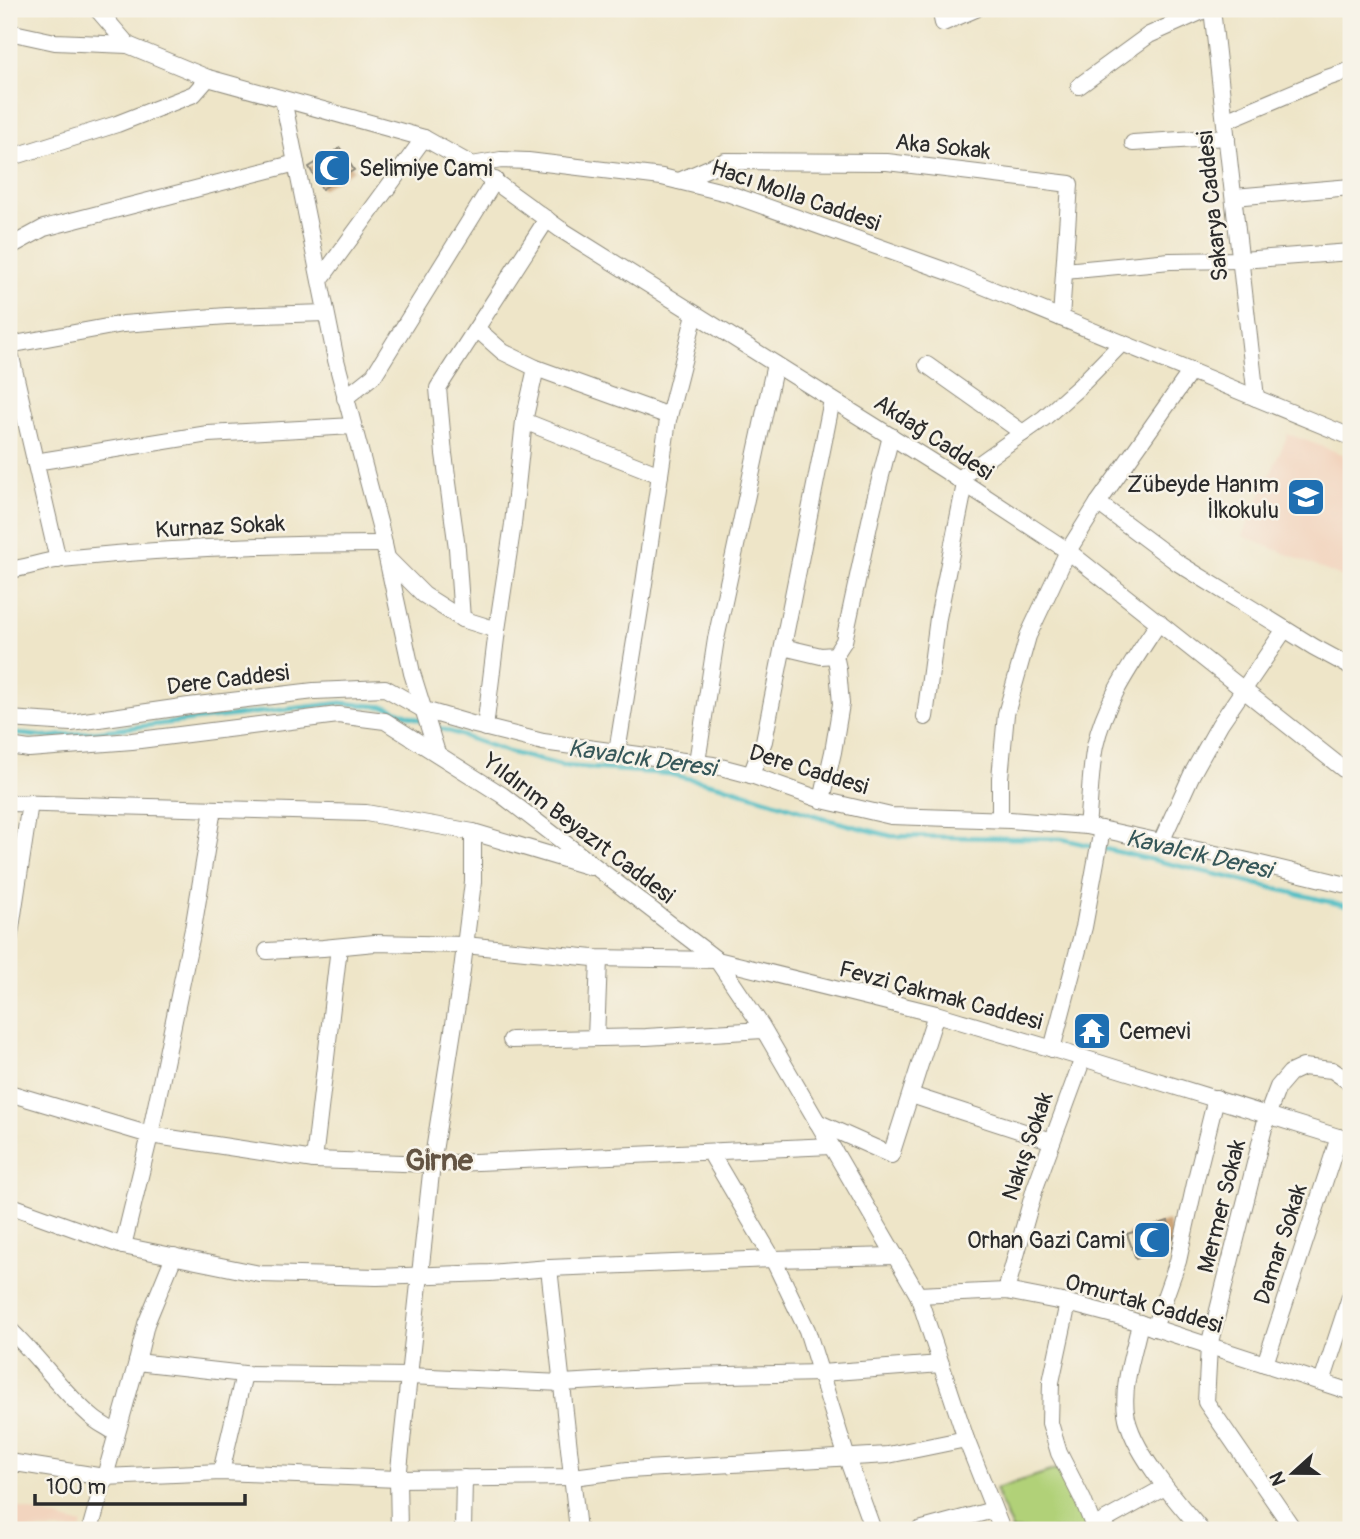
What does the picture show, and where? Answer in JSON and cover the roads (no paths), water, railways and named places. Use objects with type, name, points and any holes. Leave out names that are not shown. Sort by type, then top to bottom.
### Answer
[{"type":"street","points":[[97,9],[128,44]]},
{"type":"street","points":[[940,9],[943,23],[976,9]]},
{"type":"street","points":[[1079,86],[1149,35],[1209,9]]},
{"type":"street","name":"Sakarya Caddesi","points":[[1209,9],[1226,129],[1256,398]]},
{"type":"street","points":[[9,32],[55,42],[128,44],[208,78],[425,138],[472,165]]},
{"type":"street","points":[[1133,143],[1226,129],[1327,78],[1351,70]]},
{"type":"street","points":[[9,158],[117,124],[194,94],[208,78]]},
{"type":"street","points":[[283,99],[345,398],[386,552],[412,673],[437,753]]},
{"type":"street","points":[[320,281],[425,138]]},
{"type":"street","name":"Hacı Molla Caddesi","points":[[472,165],[500,160],[528,161],[679,181],[727,193],[936,267],[1351,437]]},
{"type":"street","name":"Aka Sokak","points":[[679,181],[725,161],[887,162],[1070,184],[1061,318]]},
{"type":"street","points":[[9,247],[44,228],[296,163]]},
{"type":"street","name":"Akdağ Caddesi","points":[[472,165],[560,229],[891,436],[1068,551],[1351,775]]},
{"type":"street","points":[[345,398],[374,375],[495,180]]},
{"type":"street","points":[[1234,197],[1351,187]]},
{"type":"street","points":[[462,619],[457,548],[438,388],[547,219]]},
{"type":"street","points":[[1065,271],[1170,261],[1241,260],[1351,253]]},
{"type":"street","points":[[58,560],[9,346],[123,324],[227,316],[326,313]]},
{"type":"street","points":[[617,752],[669,416],[695,314]]},
{"type":"street","points":[[477,330],[503,352],[536,368],[669,416]]},
{"type":"street","points":[[925,717],[937,618],[961,482],[1044,418],[1079,387],[1122,342]]},
{"type":"street","points":[[697,762],[716,639],[775,364]]},
{"type":"street","points":[[927,365],[1023,433]]},
{"type":"street","points":[[485,728],[524,421],[536,368]]},
{"type":"street","points":[[1000,820],[1000,778],[1006,715],[1028,636],[1068,551],[1098,503],[1191,371]]},
{"type":"street","points":[[751,775],[764,741],[832,400]]},
{"type":"street","points":[[524,421],[660,475]]},
{"type":"street","points":[[35,462],[208,434],[353,426]]},
{"type":"street","points":[[822,800],[841,704],[835,655],[844,641],[891,436]]},
{"type":"street","points":[[1098,503],[1178,563],[1351,667]]},
{"type":"street","name":"Kurnaz Sokak","points":[[9,570],[58,560],[181,550],[326,544],[386,552]]},
{"type":"street","points":[[386,552],[424,595],[462,619],[497,630]]},
{"type":"street","points":[[1052,1049],[1084,927],[1094,874],[1096,746],[1107,710],[1126,673],[1159,622]]},
{"type":"street","points":[[1161,842],[1192,774],[1220,724],[1285,629]]},
{"type":"street","points":[[783,647],[821,656],[835,655]]},
{"type":"street","name":"Dere Caddesi","points":[[9,719],[75,723],[314,691],[385,688],[424,710],[543,743],[713,765],[822,800],[891,816],[1000,820],[1161,842],[1351,887]]},
{"type":"street","points":[[9,747],[132,741],[338,715],[385,722],[437,753]]},
{"type":"street","points":[[74,745],[75,723]]},
{"type":"street","name":"Yıldırım Beyazıt Caddesi","points":[[437,753],[502,795],[717,960],[763,1030],[918,1295],[966,1439],[1002,1530]]},
{"type":"street","points":[[9,803],[366,813],[473,832],[600,870]]},
{"type":"street","points":[[9,941],[30,803]]},
{"type":"street","points":[[123,1246],[194,929],[213,809]]},
{"type":"street","points":[[399,1530],[398,1479],[432,1164],[473,882],[473,832]]},
{"type":"street","points":[[267,951],[374,943],[465,945],[599,959],[717,960]]},
{"type":"street","points":[[314,1160],[339,947]]},
{"type":"street","points":[[596,1038],[599,959]]},
{"type":"street","name":"Fevzi Çakmak Caddesi","points":[[717,960],[936,1014],[1345,1139]]},
{"type":"street","points":[[817,1122],[891,1155],[936,1014]]},
{"type":"street","points":[[511,1040],[763,1030]]},
{"type":"street","name":"Nakış Sokak","points":[[1006,1291],[1035,1188],[1083,1058]]},
{"type":"street","name":"Mermer Sokak","points":[[1294,1530],[1206,1402],[1209,1346],[1267,1116],[1278,1087],[1290,1073],[1303,1068],[1332,1070],[1351,1083]]},
{"type":"street","points":[[9,1094],[150,1135],[314,1160],[432,1164],[831,1146]]},
{"type":"street","points":[[911,1095],[1052,1141]]},
{"type":"street","points":[[1201,1530],[1165,1487],[1137,1444],[1126,1415],[1125,1389],[1147,1326],[1178,1261],[1216,1098]]},
{"type":"street","name":"Damar Sokak","points":[[1265,1364],[1345,1139]]},
{"type":"street","points":[[710,1152],[773,1259],[807,1330],[847,1458],[873,1530]]},
{"type":"street","points":[[9,1205],[123,1246],[260,1274],[377,1277],[896,1256]]},
{"type":"street","points":[[90,1530],[146,1324],[174,1256]]},
{"type":"street","points":[[549,1268],[578,1530]]},
{"type":"street","name":"Omurtak Caddesi","points":[[918,1295],[1006,1291],[1068,1303],[1351,1392]]},
{"type":"street","points":[[1322,1382],[1351,1294]]},
{"type":"street","points":[[1068,1303],[1051,1382],[1050,1423],[1059,1453],[1083,1500],[1094,1529],[1165,1487]]},
{"type":"street","points":[[9,1329],[93,1418],[116,1433]]},
{"type":"street","points":[[137,1362],[244,1374],[409,1376],[562,1383],[685,1376],[821,1373],[941,1364]]},
{"type":"street","points":[[221,1472],[244,1374]]},
{"type":"street","points":[[9,1462],[104,1477],[221,1472],[398,1479],[573,1477],[628,1470],[888,1455],[966,1439]]},
{"type":"street","points":[[463,1530],[464,1478]]},
{"type":"street","points":[[919,1530],[993,1510]]},
{"type":"waterway","name":"Kavalcık Deresi","points":[[9,733],[49,737],[341,703],[388,707],[423,721]]},
{"type":"waterway","name":"Kavalcık Deresi","points":[[434,726],[508,752],[563,766],[669,774],[731,788],[830,820],[891,836],[1062,839],[1351,907]]},
{"type":"place","name":"Selimiye Cami","points":[[332,168]]},
{"type":"place","name":"Zübeyde Hanım İlkokulu","points":[[1306,497]]},
{"type":"place","name":"Cemevi","points":[[1092,1031]]},
{"type":"place","name":"Orhan Gazi Cami","points":[[1152,1240]]},
{"type":"district","name":"Girne","points":[[439,1160]]}]
